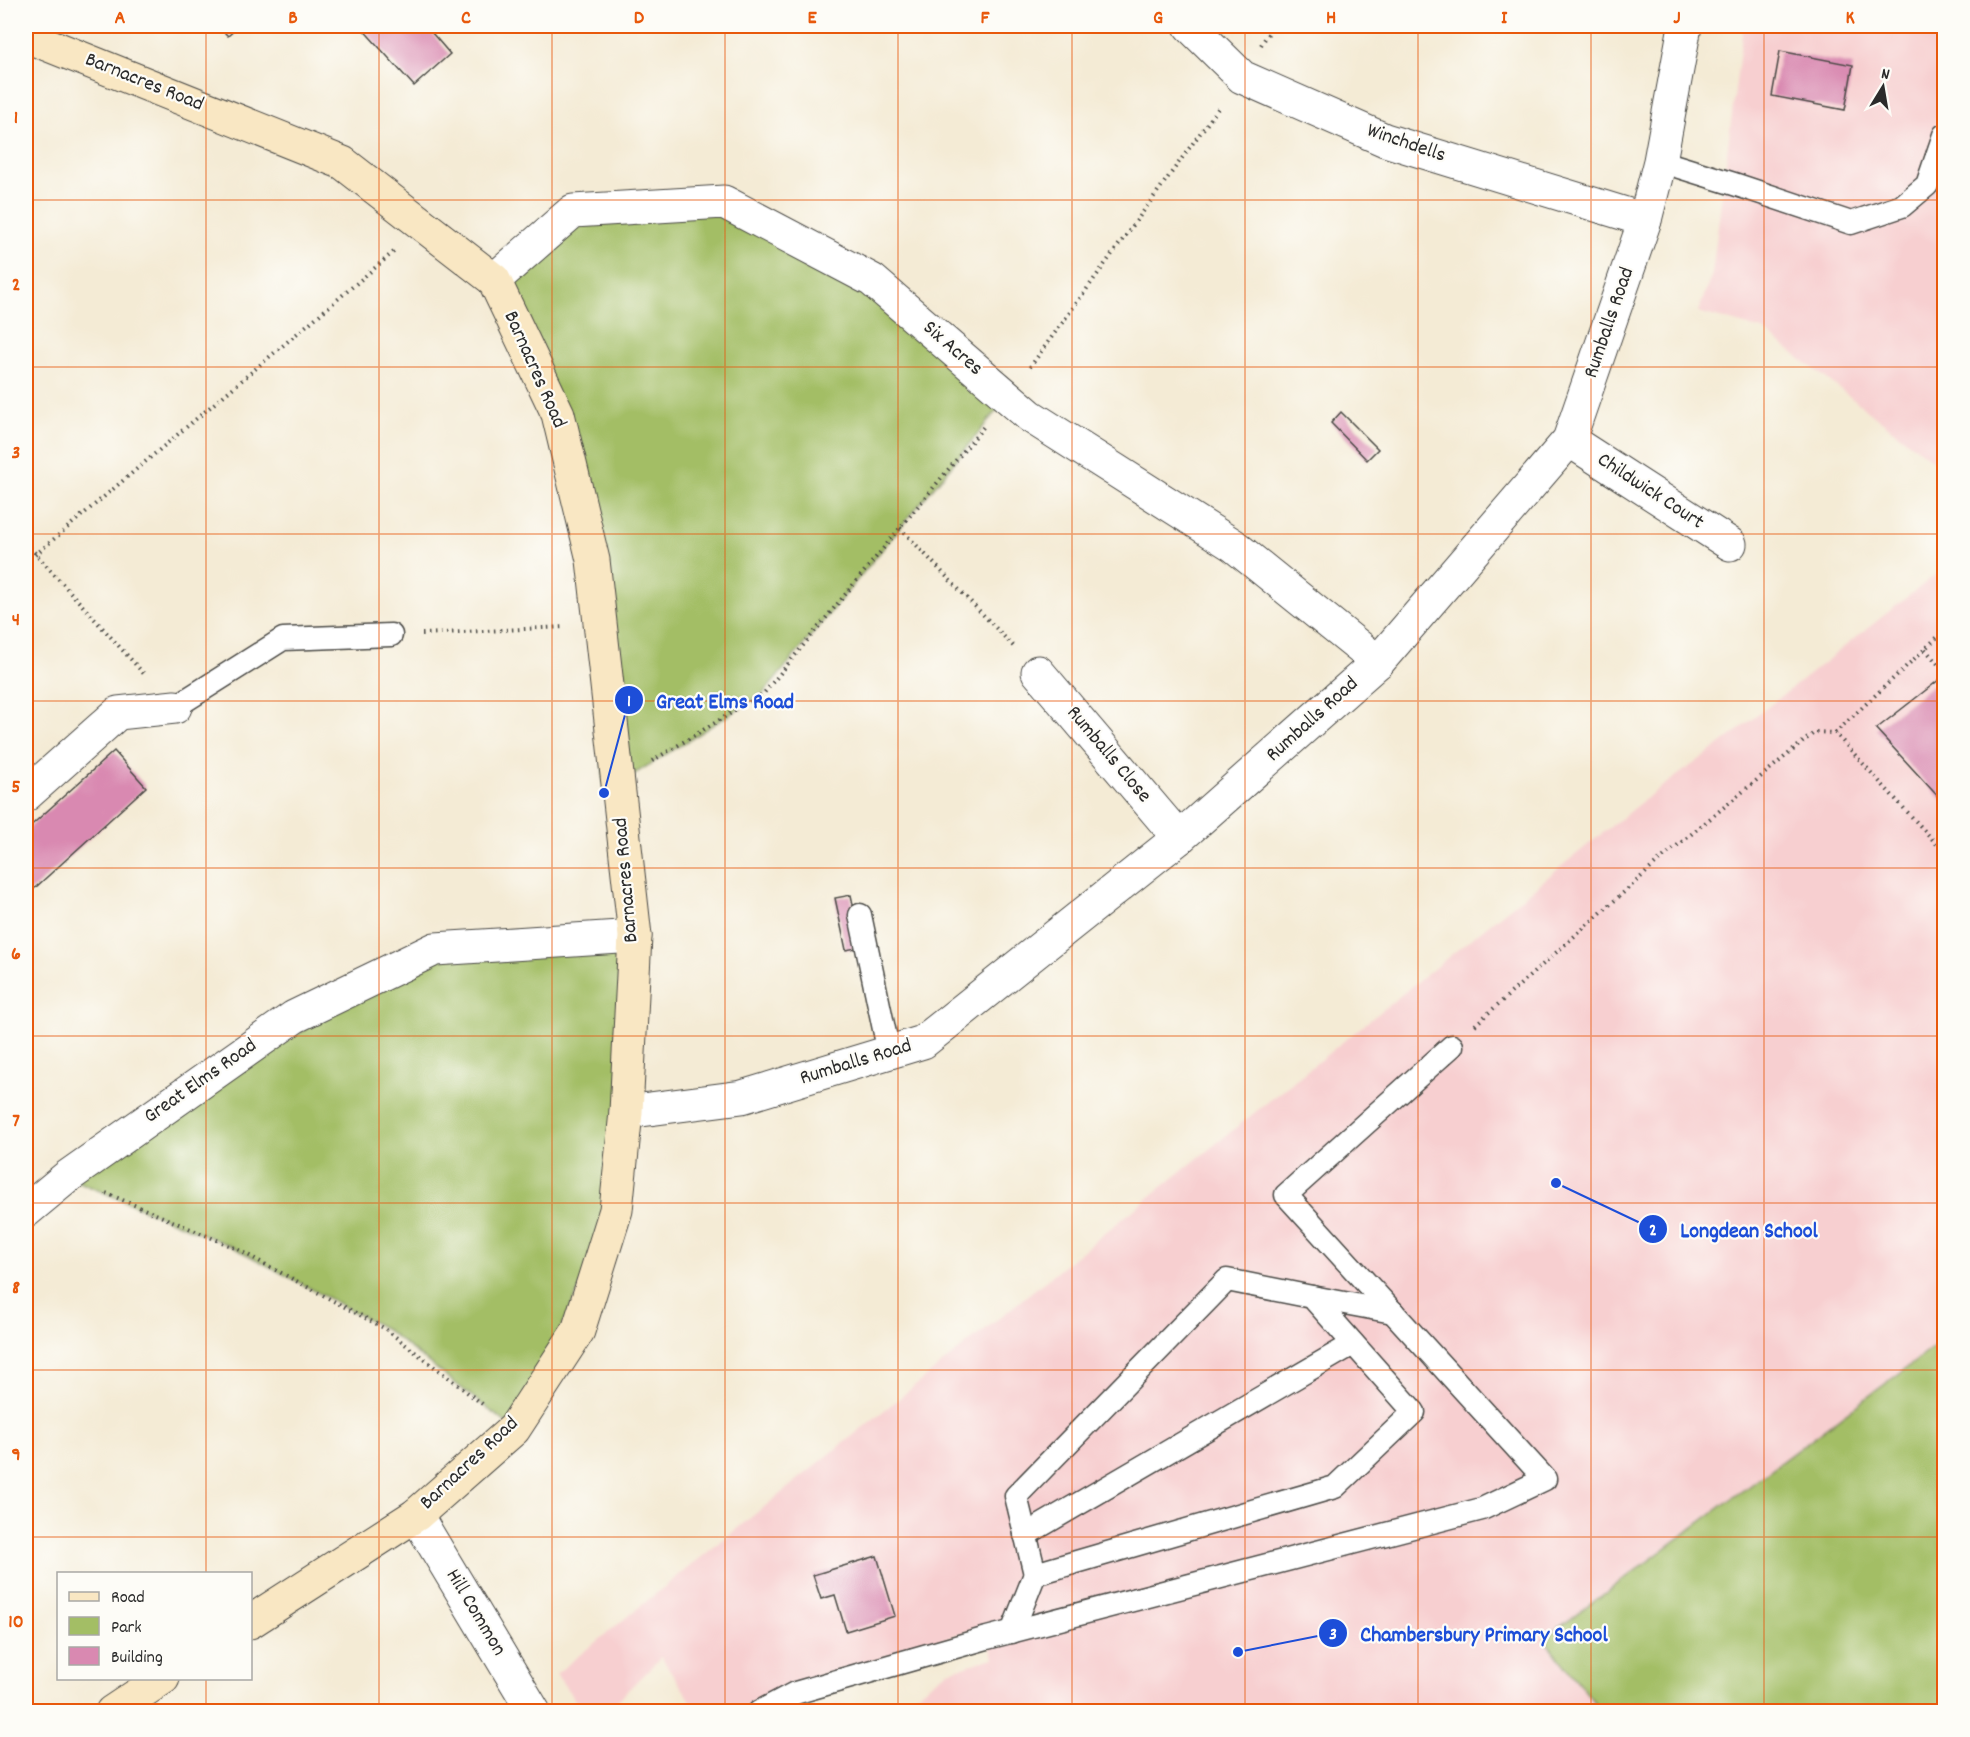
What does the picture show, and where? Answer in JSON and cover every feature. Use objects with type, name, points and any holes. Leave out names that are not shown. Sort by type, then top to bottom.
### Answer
[{"type":"street","name":"Winchdells","points":[[1190,26],[1242,77],[1385,140],[1645,220]]},
{"type":"street","name":"Rumballs Road","points":[[626,1112],[742,1097],[923,1042],[1179,838],[1378,662],[1569,440],[1645,220],[1660,161],[1685,26]]},
{"type":"street","name":"Barnacres Road","points":[[26,36],[343,163],[494,280],[558,414],[593,560],[635,936],[626,1112],[616,1210],[579,1331],[514,1429],[416,1515],[252,1621]]},
{"type":"street","name":"Six Acres","points":[[494,280],[573,211],[724,201],[872,280],[1030,416],[1233,546],[1378,662]]},
{"type":"street","name":"Childwick Court","points":[[1569,440],[1730,544]]},
{"type":"street","name":"Rumballs Close","points":[[1038,672],[1179,838]]},
{"type":"street","points":[[26,795],[118,713],[175,707]]},
{"type":"street","name":"Great Elms Road","points":[[26,1211],[67,1177],[294,1017],[435,949],[635,936]]},
{"type":"street","name":"Hill Common","points":[[416,1515],[534,1712]]},
{"type":"street","points":[[112,1712],[160,1680]]},
{"type":"lane","points":[[1660,161],[1851,223],[1902,206],[1927,185],[1944,135]]},
{"type":"lane","points":[[175,707],[283,639],[391,635]]},
{"type":"lane","points":[[860,915],[889,1053]]},
{"type":"lane","points":[[759,1712],[795,1693],[1012,1632],[1482,1509],[1545,1479],[1286,1195],[1452,1046]]},
{"type":"lane","points":[[1012,1632],[1035,1574],[1016,1496],[1227,1280],[1393,1312]]},
{"type":"lane","points":[[1035,1574],[1335,1487],[1414,1412],[1312,1297]]},
{"type":"lane","points":[[1025,1535],[1353,1344]]},
{"type":"path","points":[[618,783],[764,693],[1008,397],[1242,77],[1273,26]]},
{"type":"path","points":[[35,555],[424,226]]},
{"type":"path","points":[[900,528],[1038,672]]},
{"type":"path","points":[[26,543],[175,707]]},
{"type":"path","points":[[391,635],[600,626]]},
{"type":"path","points":[[1835,733],[1944,631]]},
{"type":"path","points":[[1925,649],[1944,671]]},
{"type":"path","points":[[1452,1046],[1661,860],[1815,732],[1835,733],[1944,852]]},
{"type":"path","points":[[67,1177],[231,1246],[384,1328],[514,1429]]},
{"type":"shaded area","points":[[1743,26],[1944,26],[1944,469],[1763,330],[1698,312],[1712,274]]},
{"type":"shaded area","points":[[1944,568],[1944,1711],[815,1711],[835,1705],[895,1710],[948,1671],[994,1658],[984,1625],[927,1645],[785,1687],[740,1711],[698,1711],[661,1657],[607,1711],[583,1711],[556,1674],[1645,799],[1721,744]]},
{"type":"green space","points":[[724,202],[872,280],[1008,397],[764,693],[604,793],[593,560],[494,280],[573,211]]},
{"type":"green space","points":[[635,936],[616,1210],[514,1429],[384,1328],[231,1246],[67,1177],[435,949]]},
{"type":"green space","points":[[1944,1340],[1944,1711],[1601,1711],[1544,1639]]},
{"type":"building","points":[[218,26],[239,26],[228,36]]},
{"type":"building","points":[[360,26],[426,26],[450,54],[414,86]]},
{"type":"building","points":[[1780,51],[1853,65],[1845,110],[1772,96]]},
{"type":"building","points":[[1341,412],[1378,449],[1367,460],[1331,423]]},
{"type":"building","points":[[1944,676],[1944,803],[1876,729]]},
{"type":"building","points":[[114,751],[146,787],[26,896],[26,830]]},
{"type":"building","points":[[851,895],[862,947],[846,950],[835,898]]},
{"type":"building","points":[[877,1556],[895,1616],[846,1631],[835,1595],[821,1599],[813,1575]]},
{"type":"place","name":"Great Elms Road","points":[[604,793]]},
{"type":"place","name":"Longdean School","points":[[1556,1183]]},
{"type":"place","name":"Chambersbury Primary School","points":[[1238,1652]]}]
